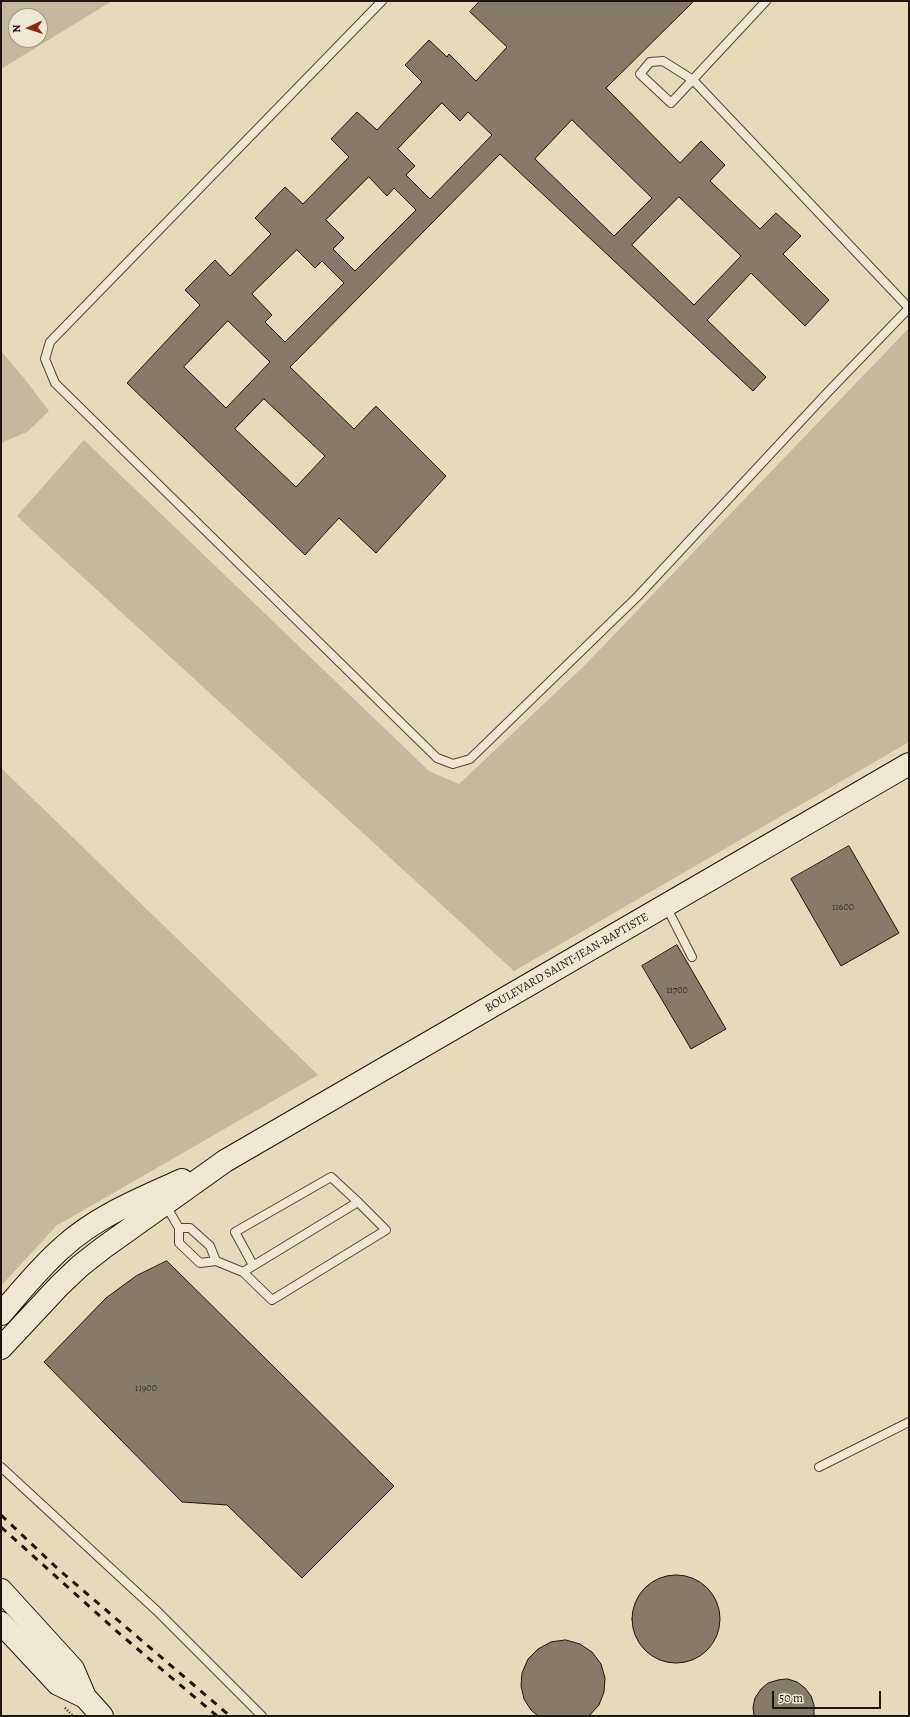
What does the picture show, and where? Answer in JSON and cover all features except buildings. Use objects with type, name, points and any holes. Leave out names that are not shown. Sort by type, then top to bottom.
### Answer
[{"type":"main road","name":"BOULEVARD SAINT-JEAN-BAPTISTE","points":[[1,1348],[70,1276],[103,1248],[225,1161],[909,764]]},
{"type":"main road","name":"BOULEVARD SAINT-JEAN-BAPTISTE","points":[[1,1314],[63,1247],[89,1227],[118,1208],[225,1161]]},
{"type":"main road","points":[[1,1590],[73,1669],[85,1697],[102,1716]]},
{"type":"main road","points":[[1,1623],[58,1684],[85,1697]]},
{"type":"lane","points":[[382,1],[50,342],[45,359],[55,383],[437,758],[453,764],[470,758],[638,596],[827,393],[909,308],[693,80],[663,61],[650,62],[640,74],[671,103],[693,80],[766,1]]},
{"type":"lane","points":[[666,906],[692,957]]},
{"type":"lane","points":[[165,1204],[179,1228],[179,1243],[200,1263],[216,1261],[243,1272],[272,1300],[386,1230],[331,1177],[235,1232],[253,1265]]},
{"type":"lane","points":[[243,1272],[358,1202]]},
{"type":"lane","points":[[179,1228],[190,1228],[210,1246],[216,1261]]},
{"type":"lane","points":[[819,1467],[909,1422]]},
{"type":"lane","points":[[1,1467],[157,1611],[262,1716]]},
{"type":"shaded area","points":[[1,1],[112,1],[48,40],[48,8],[8,8],[8,48],[35,48],[1,69]]},
{"type":"shaded area","points":[[909,328],[909,742],[514,971],[17,516],[84,440],[429,771],[459,784],[585,665]]},
{"type":"shaded area","points":[[1,351],[49,411],[27,432],[1,443]]},
{"type":"shaded area","points":[[1,768],[318,1075],[56,1226],[1,1286]]},
{"type":"railway","points":[[1,1515],[58,1569],[230,1716]]},
{"type":"railway","points":[[1,1527],[121,1635],[217,1716]]}]
